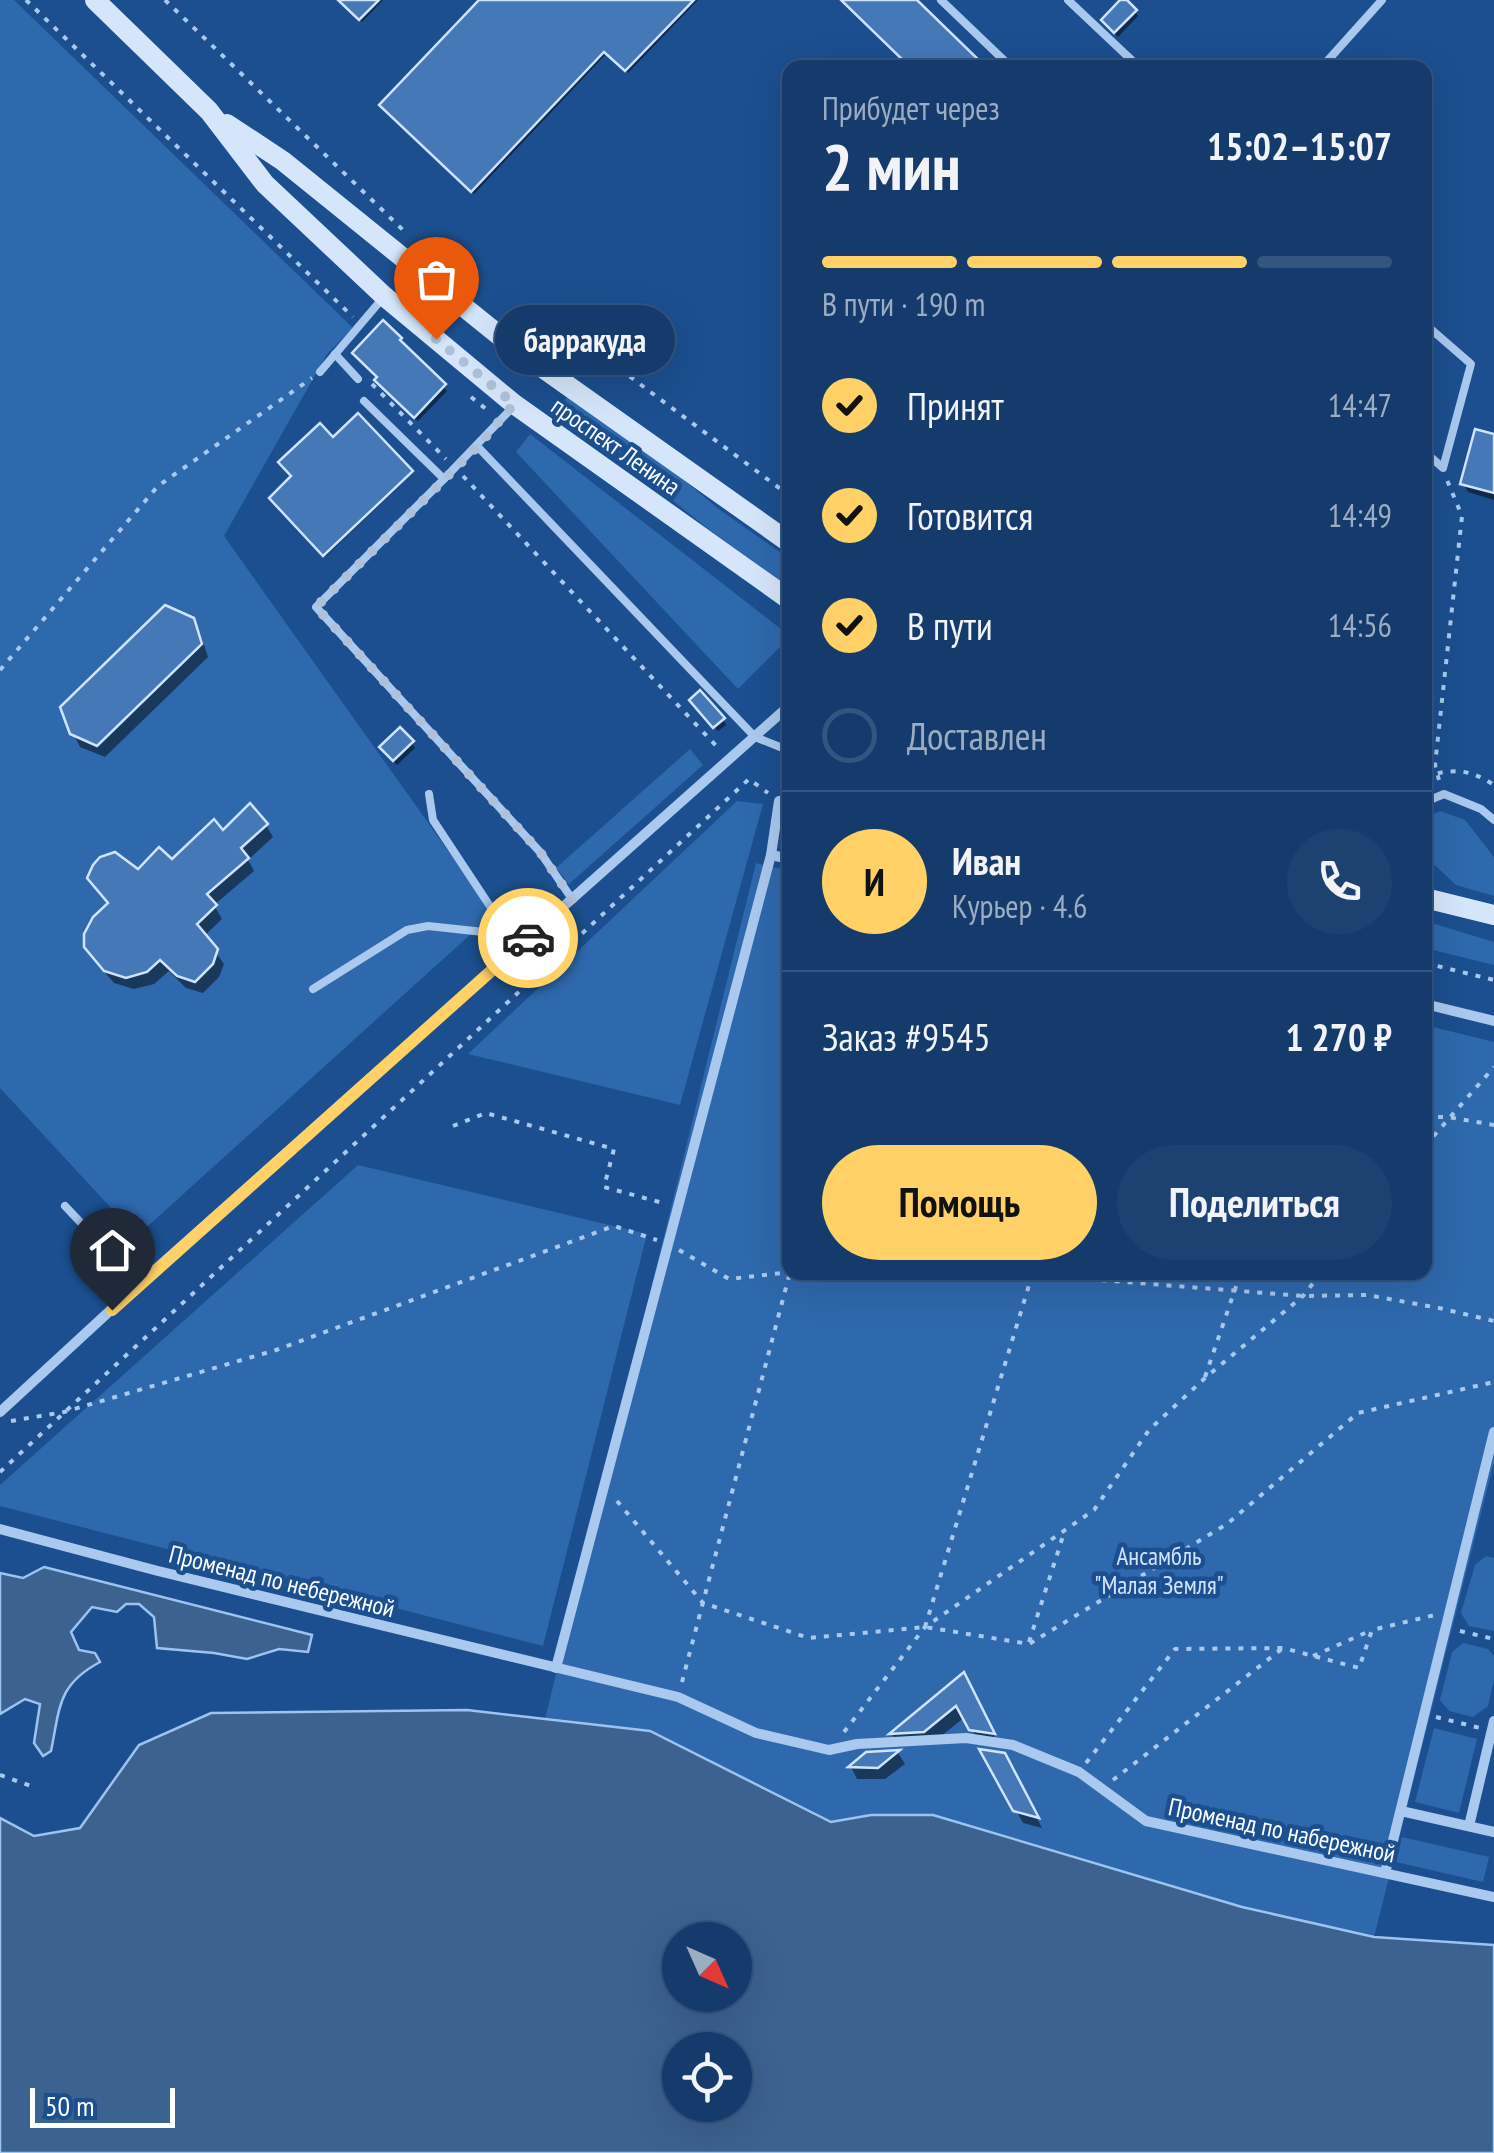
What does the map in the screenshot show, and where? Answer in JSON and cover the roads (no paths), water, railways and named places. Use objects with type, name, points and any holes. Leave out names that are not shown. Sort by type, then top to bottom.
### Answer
[{"type":"street","name":"проспект Ленина","points":[[95,0],[209,112],[265,184],[384,296],[514,404],[782,594]]},
{"type":"street","name":"проспект Ленина","points":[[209,112],[283,161],[516,349],[782,537]]},
{"type":"street","points":[[0,1412],[782,713]]},
{"type":"street","points":[[556,1668],[771,854],[779,801]]},
{"type":"street","points":[[771,854],[782,857]]},
{"type":"street","points":[[1432,900],[1494,915]]},
{"type":"street","points":[[1432,1006],[1494,1021]]},
{"type":"street","points":[[1384,1873],[1494,1432]]},
{"type":"street","name":"Променад по небережной","points":[[0,1529],[556,1668]]},
{"type":"street","name":"Променад по набережной","points":[[556,1668],[678,1697],[756,1733],[830,1750],[858,1744],[966,1738],[1014,1744],[1078,1772],[1146,1821],[1494,1897]]},
{"type":"street","points":[[1468,1826],[1493,1726]]},
{"type":"street","points":[[1401,1811],[1494,1832]]},
{"type":"lane","points":[[941,0],[1004,60]]},
{"type":"lane","points":[[1068,0],[1132,60]]},
{"type":"lane","points":[[1328,60],[1382,0]]},
{"type":"lane","points":[[320,372],[384,296]]},
{"type":"lane","points":[[1432,330],[1471,364],[1443,468],[1432,458]]},
{"type":"lane","points":[[336,354],[358,379]]},
{"type":"lane","points":[[364,401],[444,480]]},
{"type":"lane","points":[[514,404],[478,446],[316,607],[540,852],[572,899]]},
{"type":"lane","points":[[478,446],[755,737],[782,748]]},
{"type":"lane","points":[[429,794],[433,820],[518,946]]},
{"type":"lane","points":[[1432,799],[1444,794],[1481,809],[1494,820]]},
{"type":"lane","points":[[313,988],[408,930],[428,926],[511,934]]},
{"type":"lane","points":[[65,1206],[139,1284]]},
{"type":"place","name":"барракуда","points":[[436,339]]},
{"type":"park label","name":"Ансамбль \"Малая Земля\"","points":[[1159,1570]]}]
